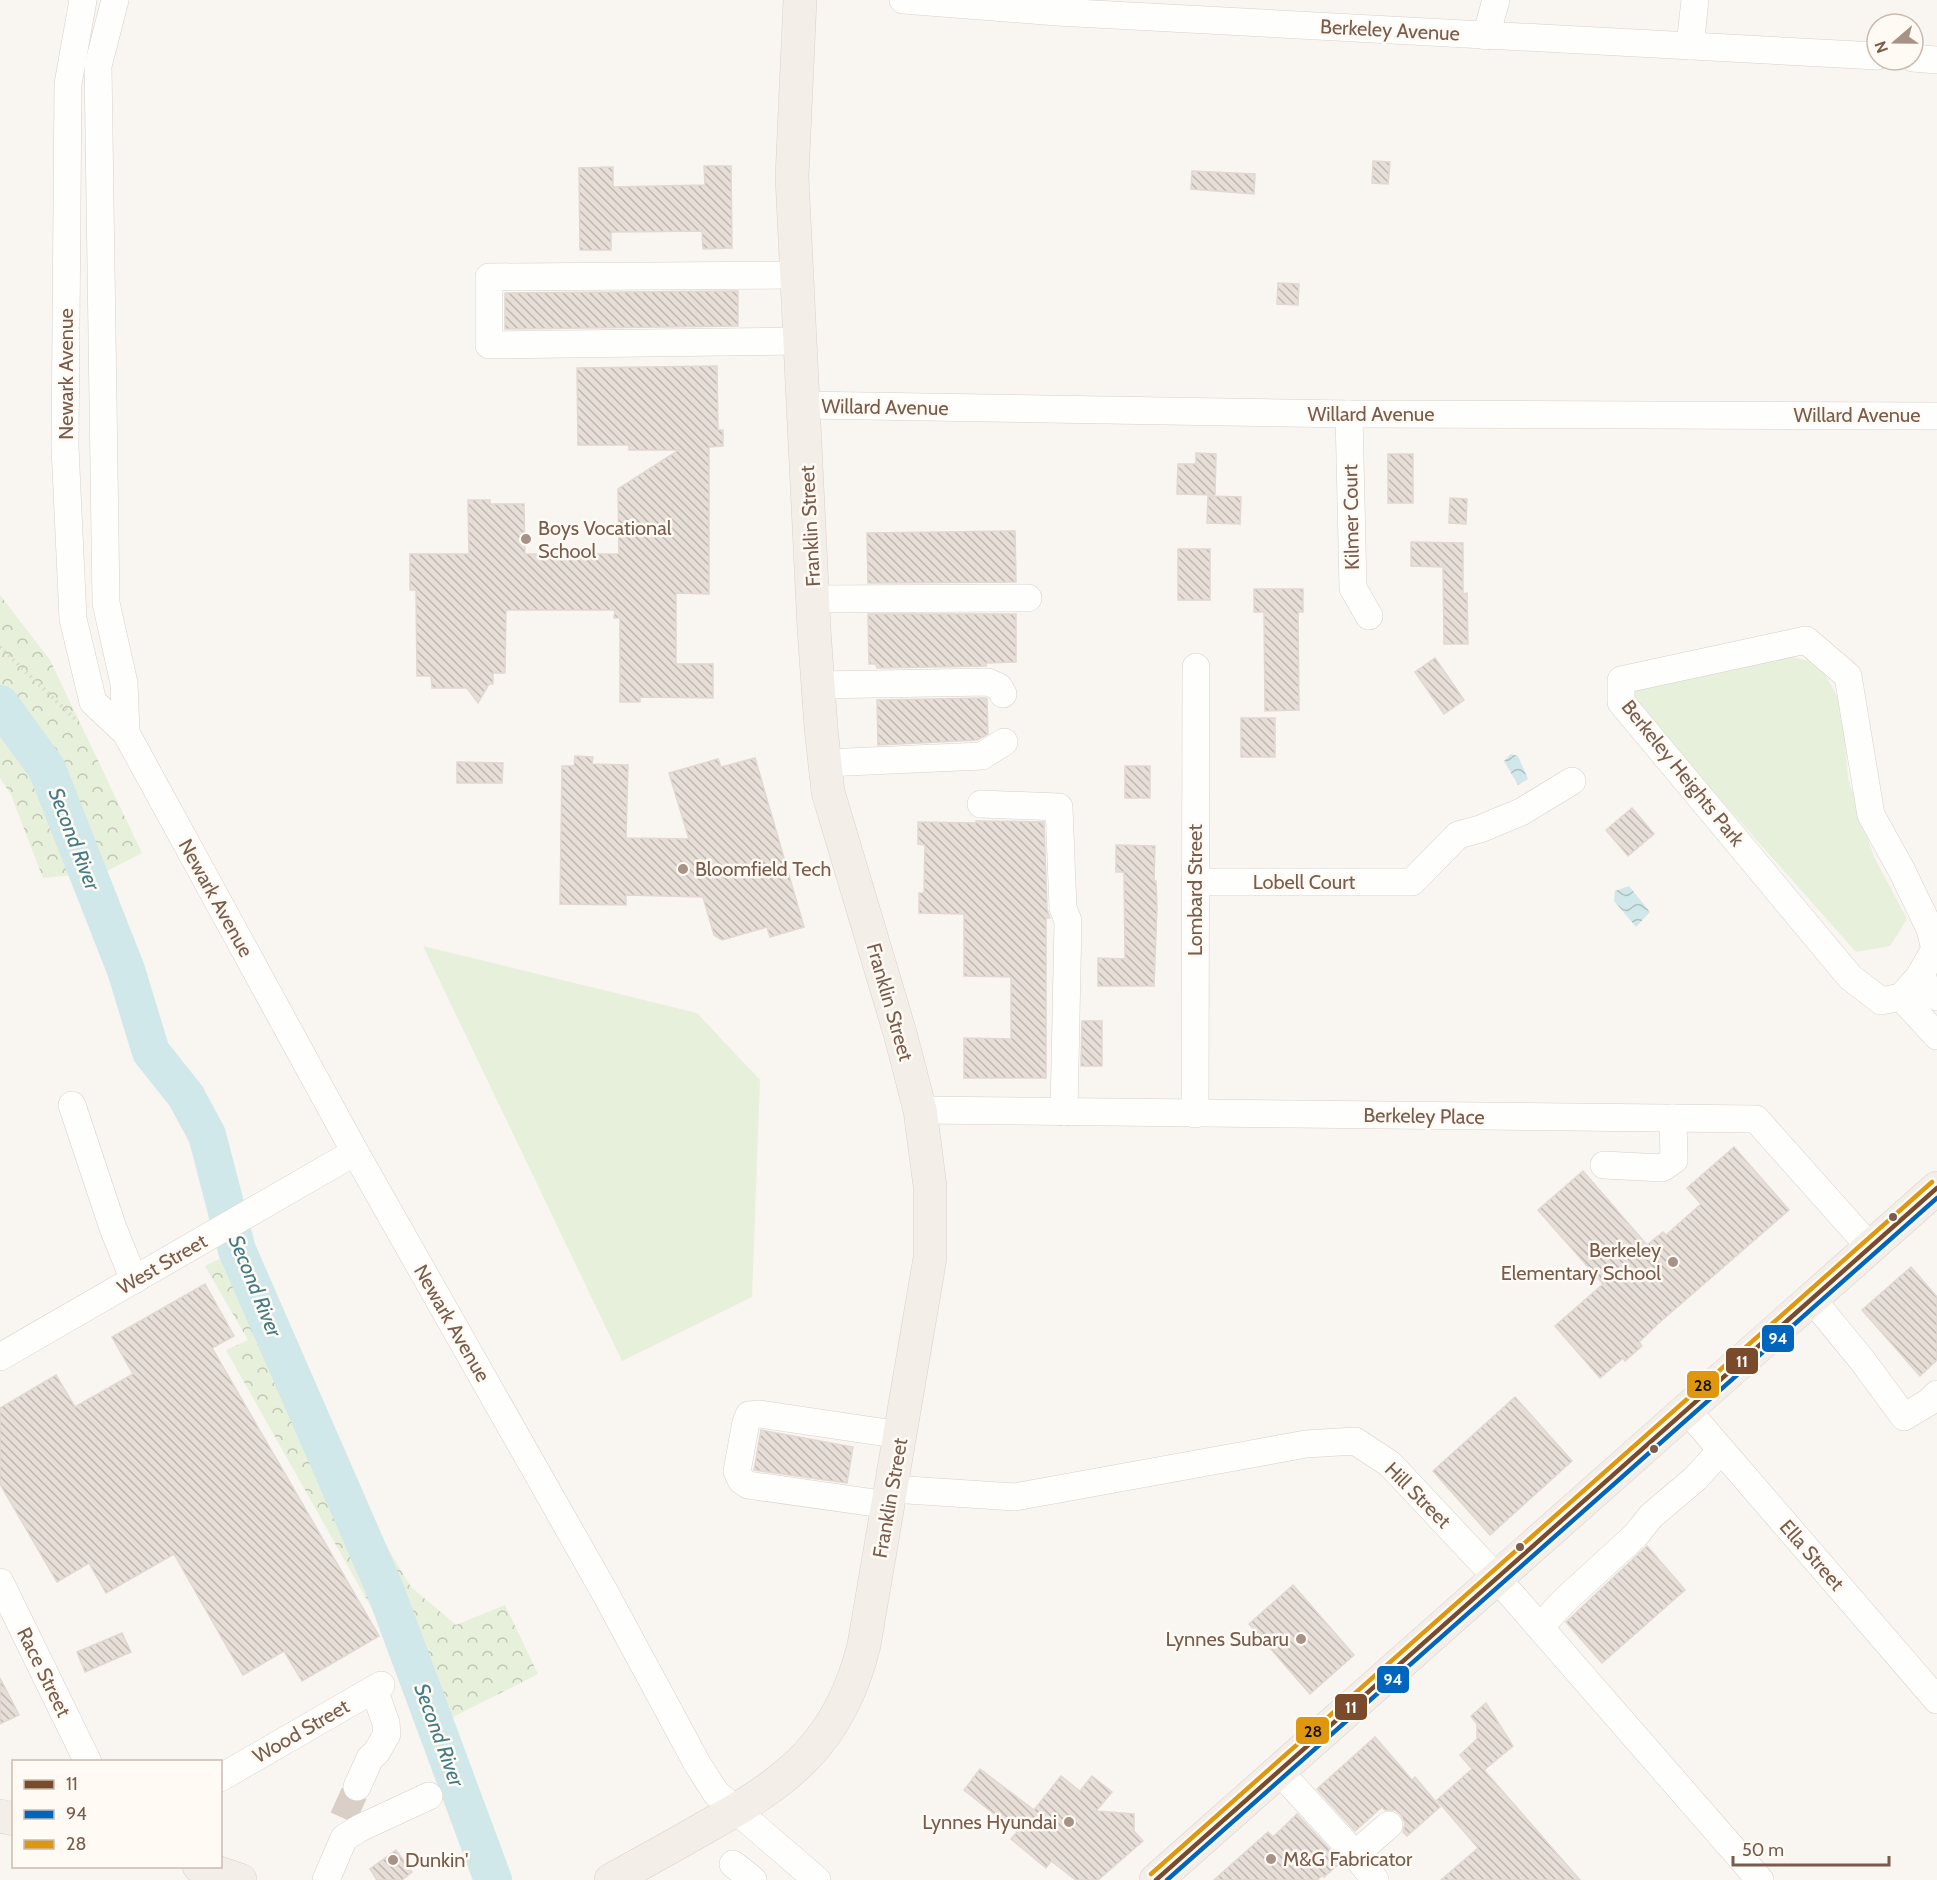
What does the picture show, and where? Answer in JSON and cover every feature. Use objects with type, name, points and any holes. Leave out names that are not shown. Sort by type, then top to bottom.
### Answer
[{"type":"main road","name":"Franklin Street","points":[[611,1880],[766,1792],[791,1772],[823,1736],[844,1703],[859,1666],[864,1645],[930,1258],[930,1186],[920,1110],[900,1033],[828,792],[825,763],[813,599],[792,177],[800,0]]},
{"type":"main road","points":[[1156,1880],[1937,1188]]},
{"type":"main road","points":[[206,1868],[240,1880]]},
{"type":"street","name":"Newark Avenue","points":[[83,0],[68,84],[65,447],[73,620],[93,702],[126,734],[355,1152],[604,1591],[698,1765],[716,1793],[818,1880]]},
{"type":"street","name":"Newark Avenue","points":[[116,0],[98,66],[106,603],[124,683],[126,734]]},
{"type":"street","name":"Berkeley Avenue","points":[[903,0],[1276,12],[1486,36],[1865,55]]},
{"type":"street","points":[[1486,36],[1496,0]]},
{"type":"street","points":[[1690,46],[1695,0]]},
{"type":"street","points":[[798,275],[489,276],[489,345],[801,341]]},
{"type":"street","name":"Willard Avenue","points":[[804,405],[1349,414],[1937,416]]},
{"type":"street","name":"Kilmer Court","points":[[1349,414],[1353,588],[1369,616]]},
{"type":"street","points":[[813,599],[1028,598]]},
{"type":"street","name":"Berkeley Heights Park","points":[[1806,640],[1848,676],[1870,815],[1901,869],[1930,929],[1935,949],[1928,987],[1901,997],[1881,1001],[1850,977],[1621,702],[1621,680],[1806,640]]},
{"type":"street","name":"Lombard Street","points":[[1195,1113],[1196,667]]},
{"type":"street","points":[[818,684],[988,682],[999,687],[1003,693]]},
{"type":"street","points":[[825,763],[982,756],[1004,742]]},
{"type":"street","name":"Lobell Court","points":[[1195,882],[1412,882],[1458,835],[1480,829],[1521,812],[1572,781]]},
{"type":"street","points":[[981,804],[1059,807],[1063,908],[1068,921],[1064,1112]]},
{"type":"street","points":[[1901,997],[1937,1036]]},
{"type":"street","points":[[72,1104],[113,1228],[134,1280]]},
{"type":"street","name":"Berkeley Place","points":[[920,1110],[1756,1119],[1870,1247]]},
{"type":"street","points":[[1604,1165],[1662,1168],[1674,1160],[1673,1118]]},
{"type":"street","name":"West Street","points":[[0,1357],[355,1152]]},
{"type":"street","points":[[1812,1299],[1862,1360],[1904,1417],[1937,1394]]},
{"type":"street","name":"Ella Street","points":[[1686,1410],[1937,1700]]},
{"type":"street","name":"Hill Street","points":[[901,1434],[760,1414],[749,1415],[737,1471],[741,1480],[748,1485],[891,1497],[1016,1497],[1306,1444],[1355,1441],[1390,1464],[1496,1577],[1760,1880]]},
{"type":"street","points":[[1540,1627],[1565,1600],[1636,1535],[1652,1516],[1696,1478],[1721,1450]]},
{"type":"street","name":"Race Street","points":[[0,1582],[88,1760]]},
{"type":"street","name":"Wood Street","points":[[222,1777],[378,1687],[387,1734],[376,1753]]},
{"type":"street","points":[[357,1787],[370,1758],[376,1753]]},
{"type":"street","points":[[326,1880],[371,1786],[376,1753]]},
{"type":"street","points":[[1279,1771],[1355,1854],[1375,1880]]},
{"type":"street","points":[[349,1828],[429,1796]]},
{"type":"street","points":[[1355,1854],[1389,1825]]},
{"type":"path","points":[[0,647],[74,719],[84,723]]},
{"type":"green space","points":[[0,595],[50,660],[142,853],[105,872],[43,878],[11,795],[0,778]]},
{"type":"green space","points":[[1774,653],[1819,663],[1842,705],[1848,778],[1874,857],[1907,919],[1890,946],[1856,952],[1626,693]]},
{"type":"green space","points":[[423,946],[697,1013],[760,1080],[752,1297],[622,1361]]},
{"type":"green space","points":[[237,1250],[313,1424],[411,1587],[456,1625],[505,1605],[538,1674],[449,1719],[380,1623],[226,1350],[248,1340],[205,1266]]},
{"type":"water","points":[[1511,754],[1518,756],[1528,779],[1518,785],[1504,761]]},
{"type":"water","points":[[1629,886],[1650,912],[1636,927],[1614,901],[1615,891]]},
{"type":"building","points":[[1373,161],[1390,162],[1388,184],[1372,183]]},
{"type":"building","points":[[704,166],[731,166],[732,248],[703,249],[702,231],[611,232],[611,250],[580,250],[579,168],[613,167],[613,187],[705,185]]},
{"type":"building","points":[[1192,171],[1255,174],[1254,194],[1191,189]]},
{"type":"building","points":[[1278,283],[1299,284],[1298,305],[1277,304]]},
{"type":"building","points":[[738,291],[738,326],[505,329],[505,293]]},
{"type":"building","points":[[717,366],[718,430],[723,430],[723,446],[709,447],[709,594],[676,593],[676,664],[713,664],[713,698],[640,697],[640,702],[620,702],[620,618],[614,618],[615,610],[506,610],[505,673],[493,673],[493,684],[489,684],[478,703],[467,688],[432,688],[431,676],[417,676],[416,590],[410,590],[410,554],[469,554],[468,500],[490,500],[490,504],[524,504],[525,554],[619,554],[618,489],[679,450],[629,450],[629,445],[578,445],[577,368]]},
{"type":"building","points":[[1196,453],[1216,454],[1215,495],[1177,494],[1178,464],[1196,464]]},
{"type":"building","points":[[1388,454],[1413,454],[1413,503],[1388,503]]},
{"type":"building","points":[[1208,496],[1241,497],[1240,524],[1207,523]]},
{"type":"building","points":[[1450,498],[1467,499],[1466,524],[1449,523]]},
{"type":"building","points":[[1015,531],[1016,582],[868,583],[867,533]]},
{"type":"building","points":[[1411,542],[1463,543],[1463,594],[1467,593],[1468,644],[1444,644],[1443,567],[1411,566]]},
{"type":"building","points":[[1178,549],[1210,549],[1210,600],[1178,600]]},
{"type":"building","points":[[1254,589],[1303,589],[1303,612],[1298,612],[1299,710],[1265,711],[1264,612],[1254,612]]},
{"type":"building","points":[[868,614],[1016,614],[1016,662],[986,663],[986,666],[877,668],[876,664],[869,664]]},
{"type":"building","points":[[1435,658],[1464,700],[1444,714],[1415,672]]},
{"type":"building","points":[[987,699],[988,734],[977,740],[878,745],[877,700]]},
{"type":"building","points":[[1241,718],[1275,718],[1275,757],[1241,757]]},
{"type":"building","points":[[575,756],[593,757],[592,764],[628,765],[626,838],[689,839],[669,773],[718,759],[721,767],[755,758],[804,927],[770,937],[767,927],[722,940],[714,935],[703,897],[626,895],[626,905],[560,904],[562,766],[574,766]]},
{"type":"building","points":[[457,762],[503,763],[502,783],[457,783]]},
{"type":"building","points":[[1125,766],[1150,766],[1150,798],[1125,798]]},
{"type":"building","points":[[1632,808],[1654,834],[1628,856],[1606,830]]},
{"type":"building","points":[[976,821],[1044,822],[1047,909],[1050,918],[1046,918],[1046,1078],[964,1078],[964,1038],[1011,1039],[1011,977],[964,976],[964,914],[919,913],[919,893],[924,893],[925,845],[918,844],[918,822],[976,823]]},
{"type":"building","points":[[1116,845],[1155,846],[1154,881],[1156,881],[1157,907],[1154,986],[1098,986],[1098,958],[1125,959],[1124,872],[1116,872]]},
{"type":"building","points":[[1082,1021],[1102,1021],[1102,1066],[1081,1066]]},
{"type":"building","name":"Berkeley Elementary School","points":[[1734,1147],[1789,1210],[1660,1322],[1639,1342],[1642,1346],[1625,1361],[1623,1358],[1600,1378],[1555,1326],[1603,1284],[1538,1210],[1583,1171],[1647,1245],[1663,1232],[1666,1235],[1701,1204],[1687,1188]]},
{"type":"building","points":[[1911,1267],[1937,1297],[1937,1360],[1920,1376],[1862,1310]]},
{"type":"building","points":[[205,1284],[234,1336],[212,1348],[379,1636],[302,1681],[284,1651],[243,1675],[174,1554],[106,1593],[89,1563],[57,1582],[0,1484],[0,1408],[56,1375],[75,1407],[133,1374],[112,1337]]},
{"type":"building","points":[[1515,1397],[1572,1461],[1490,1535],[1433,1471]]},
{"type":"building","points":[[761,1430],[853,1447],[847,1483],[754,1470]]},
{"type":"building","points":[[1647,1546],[1685,1590],[1602,1663],[1566,1622]]},
{"type":"building","name":"Lynnes Subaru","points":[[1293,1585],[1354,1655],[1310,1694],[1249,1624]]},
{"type":"building","points":[[122,1633],[131,1652],[85,1672],[77,1652]]},
{"type":"building","points":[[0,1678],[19,1715],[0,1724]]},
{"type":"building","points":[[1486,1703],[1513,1746],[1484,1770],[1580,1880],[1441,1880],[1478,1848],[1437,1800],[1472,1769],[1460,1755],[1477,1739],[1477,1724],[1471,1716]]},
{"type":"building","points":[[1375,1737],[1412,1780],[1415,1777],[1440,1807],[1407,1836],[1403,1832],[1405,1823],[1401,1815],[1395,1810],[1385,1810],[1382,1807],[1355,1831],[1317,1789]]},
{"type":"building","name":"Lynnes Hyundai","points":[[980,1769],[1034,1810],[1061,1776],[1080,1791],[1092,1776],[1112,1792],[1096,1811],[1134,1814],[1134,1831],[1143,1841],[1098,1880],[1076,1880],[1051,1861],[1046,1868],[1011,1839],[1017,1832],[964,1790]]},
{"type":"building","points":[[1297,1814],[1341,1862],[1324,1877],[1323,1875],[1317,1880],[1214,1880],[1268,1832],[1273,1837]]},
{"type":"building","name":"Dunkin'","points":[[396,1850],[412,1872],[402,1880],[377,1880],[370,1869]]},
{"type":"waterway","name":"Second River","points":[[0,704],[47,769],[126,970],[151,1052],[186,1096],[207,1135],[237,1250],[386,1592],[493,1880]]},
{"type":"tunnel","points":[[343,1818],[357,1787]]},
{"type":"transit line","name":"28","points":[[1151,1874],[1932,1182]]},
{"type":"transit line","name":"11","points":[[1156,1880],[1937,1188]]},
{"type":"transit line","name":"94","points":[[1167,1880],[1937,1198]]},
{"type":"place","name":"Boys Vocational School","points":[[526,539]]},
{"type":"place","name":"Bloomfield Tech","points":[[683,869]]},
{"type":"place","name":"Berkeley Elementary School","points":[[1673,1262]]},
{"type":"place","name":"Lynnes Subaru","points":[[1301,1639]]},
{"type":"place","name":"Lynnes Hyundai","points":[[1069,1822]]},
{"type":"place","name":"M&G Fabricator","points":[[1271,1859]]},
{"type":"place","name":"Dunkin'","points":[[393,1860]]}]
